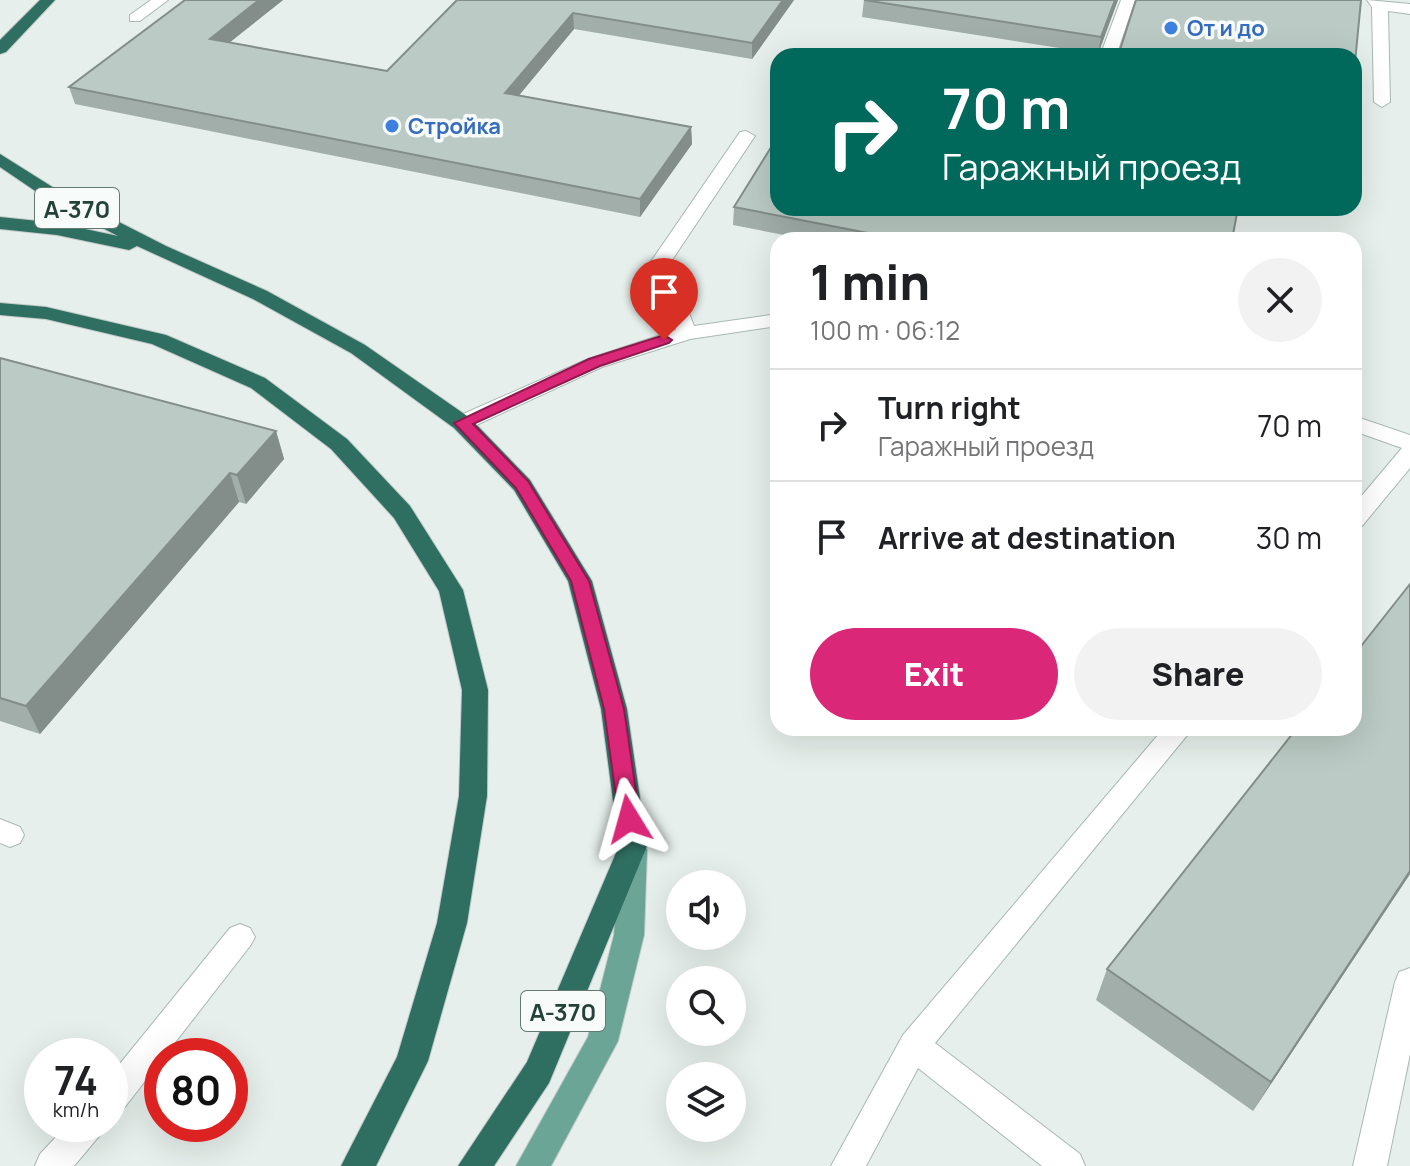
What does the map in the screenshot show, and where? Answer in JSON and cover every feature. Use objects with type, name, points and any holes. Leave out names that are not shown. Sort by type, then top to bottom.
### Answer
[{"type":"highway","points":[[0,29],[41,0]]},
{"type":"highway","points":[[0,49],[48,0]]},
{"type":"highway","name":"А-370","points":[[0,159],[56,197],[159,250],[260,295],[358,349],[462,423],[522,485],[580,581],[614,709],[633,846],[538,1072],[475,1166]]},
{"type":"highway","name":"А-370","points":[[0,223],[57,229],[159,250]]},
{"type":"highway","points":[[0,309],[46,313],[159,339],[258,383],[339,444],[402,512],[451,590],[475,690],[473,796],[452,923],[412,1061],[358,1166]]},
{"type":"main road","points":[[533,1166],[602,1041],[629,935],[633,846]]},
{"type":"street","points":[[135,18],[161,0]]},
{"type":"street","points":[[1111,48],[1128,0]]},
{"type":"street","points":[[1382,102],[1377,3],[1410,9]]},
{"type":"street","points":[[687,333],[660,263],[746,136]]},
{"type":"street","points":[[462,423],[595,363],[687,333],[770,321]]},
{"type":"street","points":[[1362,426],[1410,443]]},
{"type":"street","points":[[1362,510],[1410,453]]},
{"type":"street","points":[[848,1166],[914,1045],[1173,736]]},
{"type":"street","points":[[128,1078],[240,937]]},
{"type":"street","points":[[1370,1166],[1410,982]]},
{"type":"street","points":[[914,1045],[1068,1166]]},
{"type":"street","points":[[52,1166],[73,1142]]},
{"type":"building","points":[[185,0],[259,0],[210,39],[387,71],[457,0],[783,0],[752,43],[573,13],[505,93],[691,127],[640,199],[69,87]]},
{"type":"building","points":[[864,0],[1115,0],[1101,37]]},
{"type":"building","points":[[1136,0],[1361,0],[1356,48],[1121,48]]},
{"type":"building","points":[[770,149],[770,214],[734,207]]},
{"type":"building","points":[[780,216],[1236,216],[1234,232],[863,232]]},
{"type":"building","points":[[0,358],[276,431],[237,475],[230,473],[26,706],[0,698]]},
{"type":"building","points":[[1410,584],[1410,871],[1271,1082],[1107,969],[1291,736],[1362,736],[1362,645]]},
{"type":"place","name":"От и до","points":[[1171,28]]},
{"type":"place","name":"Стройка","points":[[392,126]]},
{"type":"route","points":[[629,819],[614,709],[580,581],[522,485],[462,423],[595,363],[664,340]]}]
